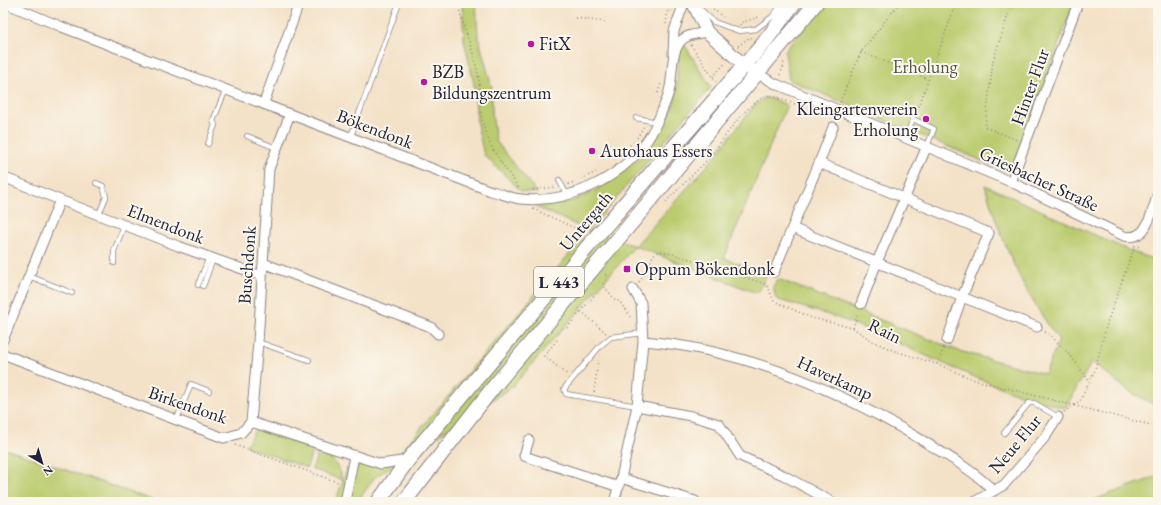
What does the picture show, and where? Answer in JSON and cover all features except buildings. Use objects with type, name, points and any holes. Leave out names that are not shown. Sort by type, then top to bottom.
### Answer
[{"type":"main road","points":[[693,3],[707,32],[744,65],[758,74]]},
{"type":"main road","name":"Untergath","points":[[378,502],[408,460],[763,44],[794,3]]},
{"type":"main road","name":"Untergath","points":[[404,502],[492,389],[758,74],[816,3]]},
{"type":"street","name":"Bökendonk","points":[[5,3],[491,191],[524,193],[554,198],[567,195],[598,183],[616,172],[631,159],[646,142],[658,122],[669,93],[673,61],[677,47],[681,40],[687,36]]},
{"type":"street","points":[[264,103],[299,3]]},
{"type":"street","name":"Bökendonk","points":[[673,61],[672,46],[678,15],[684,3]]},
{"type":"street","name":"Hinter Flur","points":[[1011,182],[1078,3]]},
{"type":"street","points":[[687,36],[707,32]]},
{"type":"street","name":"Griesbacher Straße","points":[[758,74],[776,84],[1011,182],[1124,236],[1131,238],[1138,237]]},
{"type":"street","name":"Buschdonk","points":[[251,422],[258,342],[269,169],[290,114]]},
{"type":"street","points":[[774,272],[834,127]]},
{"type":"street","points":[[861,304],[877,262],[927,146]]},
{"type":"street","points":[[819,163],[989,233],[962,297],[947,340]]},
{"type":"street","name":"Elmendonk","points":[[3,176],[60,200],[99,214],[124,226],[262,276]]},
{"type":"street","points":[[1138,237],[1145,230],[1158,194]]},
{"type":"street","points":[[3,340],[60,200]]},
{"type":"street","points":[[792,228],[1037,327]]},
{"type":"street","points":[[263,263],[431,327],[438,334]]},
{"type":"street","points":[[614,502],[621,478],[637,406],[643,337],[641,303],[633,290]]},
{"type":"street","name":"Haverkamp","points":[[643,337],[709,349],[792,375],[845,398],[905,430],[982,479],[994,491]]},
{"type":"street","name":"Birkendonk","points":[[3,354],[224,438],[241,433],[251,422],[381,464],[391,464],[408,460]]},
{"type":"street","points":[[637,406],[691,416],[718,424],[740,456],[783,475],[832,502]]},
{"type":"street","name":"Neue Flur","points":[[974,502],[1004,485],[1046,436],[1058,417]]},
{"type":"street","points":[[529,440],[524,456],[618,487]]},
{"type":"street","points":[[345,502],[354,456]]},
{"type":"street","points":[[621,478],[695,501]]},
{"type":"lane","points":[[351,136],[399,3]]},
{"type":"lane","points":[[693,3],[714,22],[739,31],[756,29],[772,17],[784,3]]},
{"type":"lane","points":[[208,144],[215,125],[213,120],[226,89]]},
{"type":"lane","points":[[636,118],[658,122]]},
{"type":"lane","points":[[906,137],[914,119],[934,129],[927,146]]},
{"type":"lane","points":[[247,136],[276,148]]},
{"type":"lane","points":[[618,150],[631,159]]},
{"type":"lane","points":[[559,180],[567,195]]},
{"type":"lane","points":[[96,183],[103,186],[106,196],[99,214]]},
{"type":"lane","points":[[114,263],[114,251],[124,226]]},
{"type":"lane","points":[[201,285],[211,258]]},
{"type":"lane","points":[[29,276],[72,293]]},
{"type":"lane","points":[[637,406],[566,394],[564,389],[600,346],[611,337],[643,337]]},
{"type":"lane","points":[[258,342],[309,360]]},
{"type":"lane","points":[[177,419],[191,384],[208,391]]},
{"type":"lane","points":[[1004,433],[1029,402],[1034,403],[1058,417]]},
{"type":"path","points":[[458,3],[462,23],[470,44],[480,82],[482,122],[488,140],[496,157],[524,193]]},
{"type":"path","points":[[666,29],[668,3]]},
{"type":"path","points":[[708,3],[725,18]]},
{"type":"path","points":[[842,96],[861,52],[899,3]]},
{"type":"path","points":[[914,119],[956,3]]},
{"type":"path","points":[[1012,3],[993,61],[985,127],[1026,144]]},
{"type":"path","points":[[668,8],[678,15]]},
{"type":"path","points":[[576,18],[604,22]]},
{"type":"path","points":[[735,22],[740,23]]},
{"type":"path","points":[[687,36],[716,82]]},
{"type":"path","points":[[861,52],[928,80]]},
{"type":"path","points":[[658,95],[662,80]]},
{"type":"path","points":[[662,205],[709,157],[750,106]]},
{"type":"path","points":[[623,153],[637,137],[648,120]]},
{"type":"path","points":[[515,190],[524,193],[561,186],[578,181],[600,170]]},
{"type":"path","points":[[1058,417],[1080,401],[1094,370],[1107,322],[1138,237]]},
{"type":"path","name":"Rain","points":[[633,290],[649,268],[653,255],[660,252],[711,264],[767,285],[774,301],[812,318],[853,328],[874,342],[895,351],[937,364],[974,380],[1158,427]]},
{"type":"path","points":[[567,328],[594,296]]},
{"type":"path","points":[[853,328],[861,304]]},
{"type":"path","points":[[581,311],[611,337]]},
{"type":"path","points":[[1037,327],[1052,337],[1079,367],[1089,381]]},
{"type":"path","points":[[557,340],[544,356],[572,379]]},
{"type":"path","points":[[937,364],[947,340]]},
{"type":"path","points":[[593,399],[600,346]]},
{"type":"path","points":[[224,438],[236,446],[348,486]]},
{"type":"green space","points":[[462,3],[476,3],[478,36],[492,88],[492,114],[496,141],[537,193],[521,191],[484,155],[477,124],[474,84],[464,40]]},
{"type":"green space","name":"Erholung","points":[[823,3],[1074,3],[1011,173],[789,80],[785,51]]},
{"type":"green space","points":[[684,44],[711,87],[589,230],[635,246],[512,387],[375,477],[357,502],[335,502],[347,470],[399,454],[589,231],[536,207],[574,200],[591,193],[623,172],[638,159],[662,129],[671,112],[677,88],[679,55]]},
{"type":"green space","points":[[764,98],[773,99],[787,105],[724,258],[767,275],[757,293],[635,246],[707,166],[754,106]]},
{"type":"green space","points":[[985,185],[1130,251],[1158,261],[1158,407],[1127,390],[1092,362],[1065,408],[985,381],[854,324],[776,299],[773,286],[778,279],[959,351],[1045,374],[1059,340],[1034,304],[1014,266],[998,227]]},
{"type":"green space","points":[[257,429],[313,448],[307,468],[248,447],[246,445],[253,432]]},
{"type":"green space","points":[[3,448],[158,502],[3,502]]},
{"type":"green space","points":[[319,450],[334,462],[339,470],[342,480],[312,469]]},
{"type":"green space","points":[[1158,476],[1158,502],[1088,502]]},
{"type":"place","name":"FitX","points":[[531,44]]},
{"type":"place","name":"BZB Bildungszentrum","points":[[424,82]]},
{"type":"place","name":"Kleingartenverein Erholung","points":[[926,119]]},
{"type":"place","name":"Autohaus Essers","points":[[592,151]]},
{"type":"place","name":"Oppum Bökendonk","points":[[627,269]]}]
